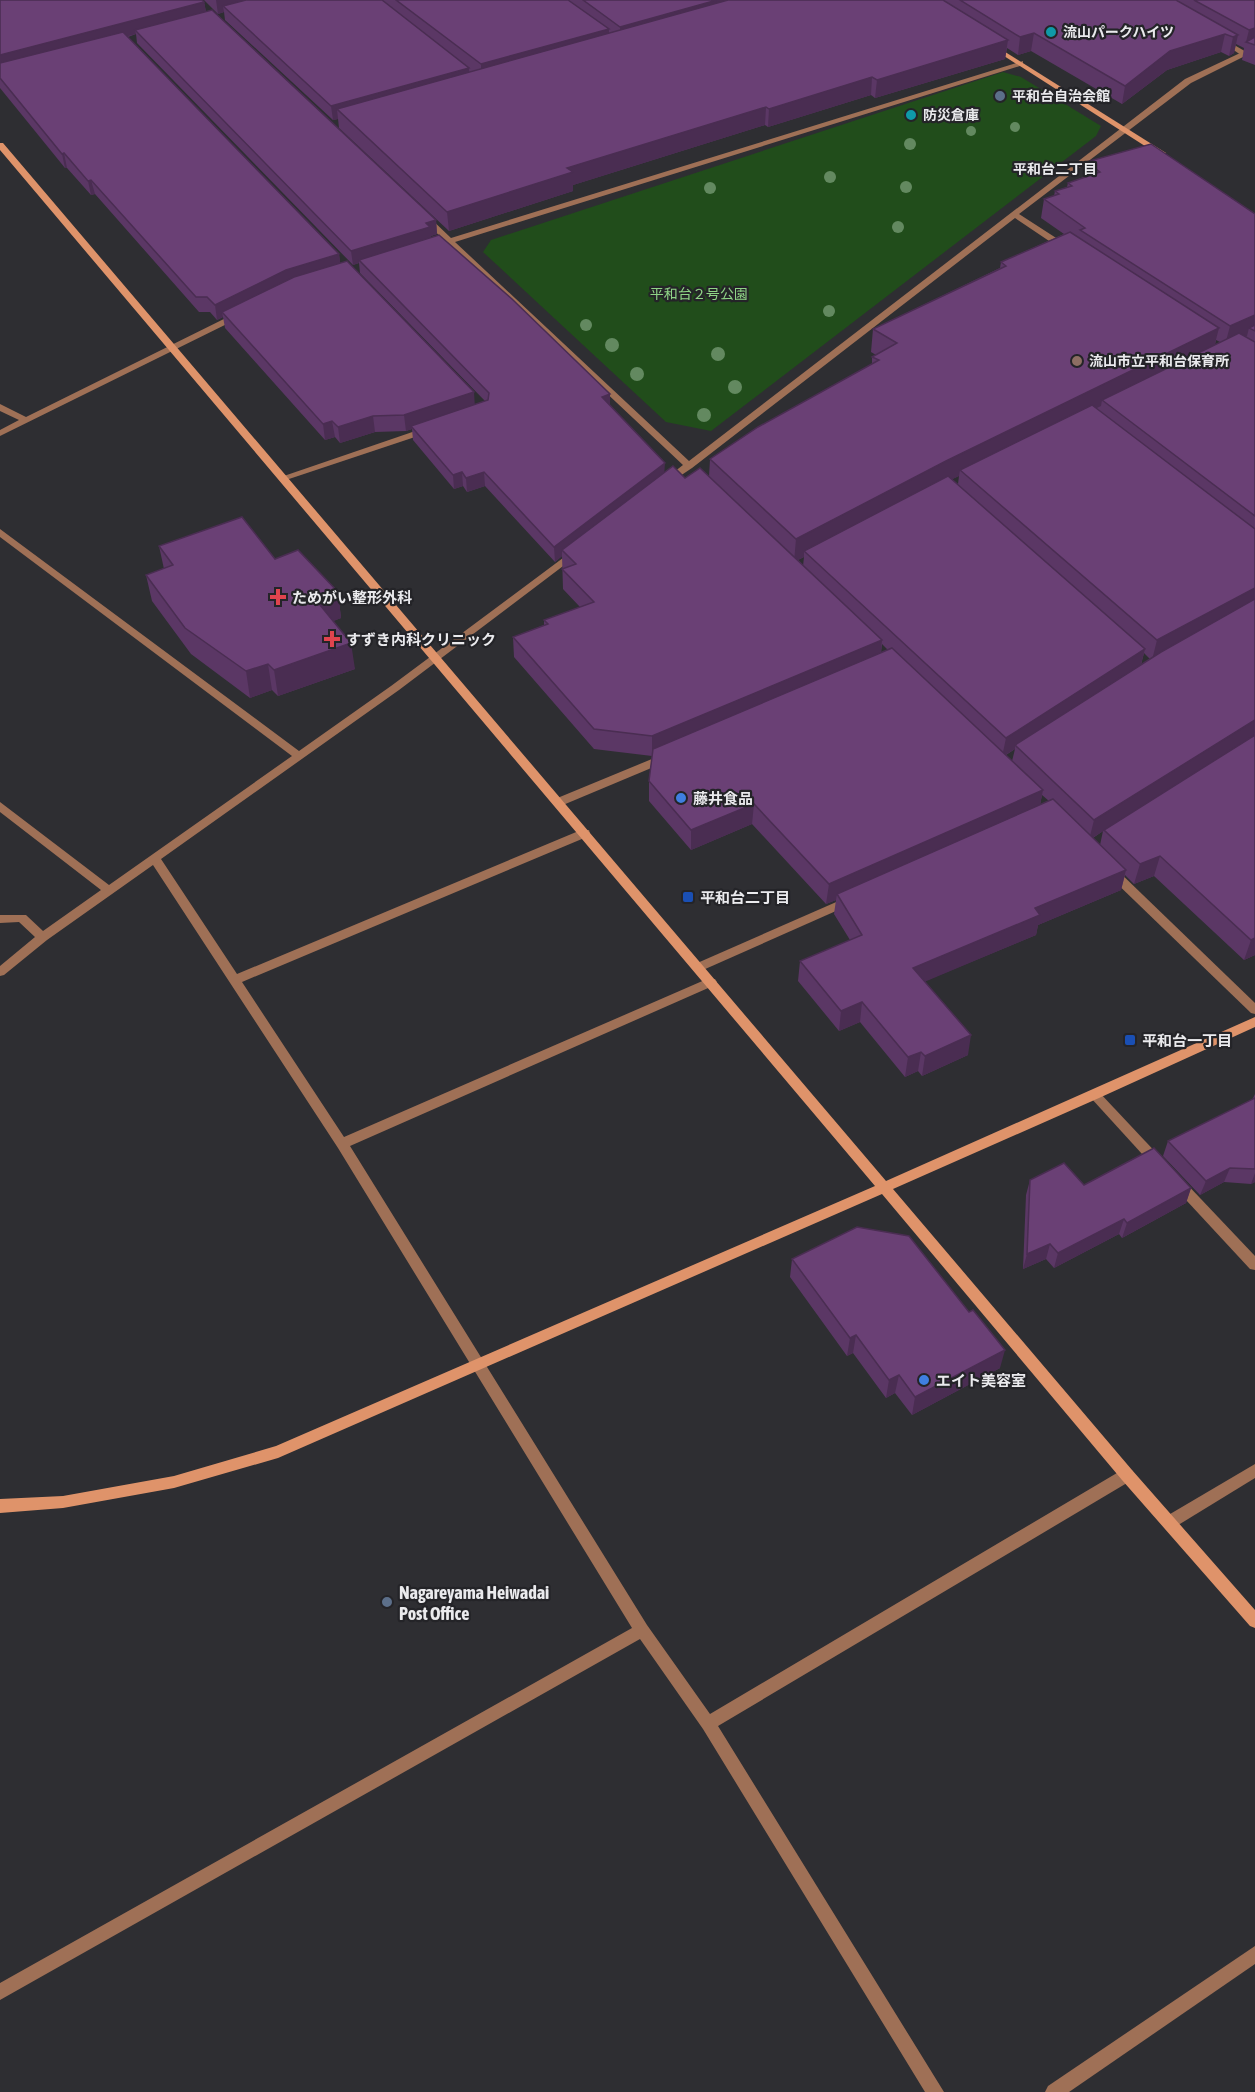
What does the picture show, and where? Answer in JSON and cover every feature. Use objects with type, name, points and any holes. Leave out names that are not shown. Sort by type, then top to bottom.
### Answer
[{"type":"street","points":[[1215,37],[1244,53]]},
{"type":"street","points":[[980,38],[1127,129],[1169,158]]},
{"type":"street","points":[[658,489],[690,470],[1188,81],[1255,48]]},
{"type":"street","points":[[427,247],[1020,63]]},
{"type":"street","points":[[0,145],[699,966],[1126,1475],[1170,1522],[1255,1621]]},
{"type":"street","points":[[422,214],[690,470]]},
{"type":"street","points":[[1015,215],[1075,254]]},
{"type":"street","points":[[0,434],[244,312]]},
{"type":"street","points":[[0,407],[25,420]]},
{"type":"street","points":[[284,478],[441,425]]},
{"type":"street","points":[[0,532],[298,755]]},
{"type":"street","points":[[0,972],[108,890],[155,859],[435,658],[585,545]]},
{"type":"street","points":[[559,802],[671,755]]},
{"type":"street","points":[[0,806],[108,890]]},
{"type":"street","points":[[235,980],[585,833]]},
{"type":"street","points":[[155,859],[342,1144],[642,1630],[708,1724],[935,2092]]},
{"type":"street","points":[[1105,865],[1255,1010]]},
{"type":"street","points":[[699,966],[864,894]]},
{"type":"street","points":[[0,919],[22,918],[43,938]]},
{"type":"street","points":[[342,1144],[711,982]]},
{"type":"street","points":[[0,1506],[63,1502],[174,1482],[278,1452],[1095,1095],[1255,1022]]},
{"type":"street","points":[[1095,1095],[1255,1265]]},
{"type":"street","points":[[1170,1522],[1255,1470]]},
{"type":"street","points":[[708,1724],[1126,1475]]},
{"type":"street","points":[[0,1992],[642,1630]]},
{"type":"street","points":[[1054,2092],[1255,1954]]},
{"type":"green space","name":"平和台２号公園","points":[[1003,72],[1021,77],[1101,126],[1096,136],[711,431],[666,422],[483,252],[491,240]]},
{"type":"building","points":[[0,0],[202,0],[204,2],[0,55]]},
{"type":"building","points":[[246,0],[382,0],[469,68],[331,106],[223,6]]},
{"type":"building","points":[[396,0],[568,0],[609,29],[481,64]]},
{"type":"building","points":[[583,0],[717,0],[620,27]]},
{"type":"building","points":[[728,0],[943,0],[1008,40],[877,80],[872,77],[769,109],[766,107],[567,168],[573,172],[447,212],[337,109]]},
{"type":"building","points":[[960,0],[1176,0],[1238,35],[1233,37],[1225,34],[1170,51],[1125,86],[1034,33],[1020,37]]},
{"type":"building","points":[[1194,0],[1255,0],[1255,28],[1249,30]]},
{"type":"building","points":[[212,10],[436,220],[426,223],[430,227],[351,251],[135,30]]},
{"type":"building","points":[[123,32],[339,254],[286,270],[215,305],[207,297],[196,297],[91,180],[88,181],[64,153],[62,154],[0,78],[0,63]]},
{"type":"building","points":[[1255,37],[1255,45],[1246,42]]},
{"type":"building","points":[[1151,144],[1255,214],[1255,315],[1230,326],[1080,230],[1085,228],[1044,199],[1059,194],[1055,191],[1072,186],[1068,183],[1100,172],[1086,162]]},
{"type":"building","points":[[1070,232],[1219,328],[946,461],[796,539],[710,459],[758,427],[879,360],[872,357],[897,343],[873,329],[1006,266],[1001,262]]},
{"type":"building","points":[[439,235],[512,299],[610,394],[602,397],[665,463],[554,547],[484,472],[466,478],[462,472],[453,475],[411,426],[488,400],[489,393],[359,260]]},
{"type":"building","points":[[347,261],[474,392],[404,415],[373,416],[338,427],[332,421],[323,424],[222,312],[294,277]]},
{"type":"building","points":[[1239,333],[1255,342],[1255,516],[1102,400]]},
{"type":"building","points":[[1092,405],[1255,529],[1255,588],[1157,640],[960,470]]},
{"type":"building","points":[[673,466],[685,478],[700,468],[882,640],[652,736],[594,729],[513,637],[548,624],[544,620],[594,602],[562,569],[576,564],[562,550]]},
{"type":"building","points":[[948,476],[1145,649],[1006,738],[804,551]]},
{"type":"building","points":[[242,517],[275,559],[298,550],[338,592],[316,600],[351,643],[274,670],[268,664],[246,671],[185,628],[146,575],[173,565],[159,546]]},
{"type":"building","points":[[1255,599],[1255,720],[1094,820],[1015,745],[1161,652]]},
{"type":"building","points":[[892,648],[1043,790],[829,884],[754,804],[691,830],[649,781],[653,749]]},
{"type":"building","points":[[1255,735],[1255,938],[1251,940],[1160,856],[1140,864],[1104,830]]},
{"type":"building","points":[[1053,799],[1126,870],[1035,908],[1040,915],[913,968],[971,1035],[925,1056],[921,1052],[908,1057],[862,1002],[841,1011],[800,961],[862,935],[837,894]]},
{"type":"building","points":[[1255,1098],[1255,1169],[1230,1168],[1206,1181],[1168,1141]]},
{"type":"building","points":[[1154,1148],[1191,1188],[1127,1223],[1124,1219],[1058,1253],[1050,1244],[1027,1254],[1030,1180],[1064,1163],[1084,1185]]},
{"type":"building","points":[[857,1227],[909,1236],[969,1312],[973,1310],[1005,1350],[915,1397],[899,1375],[889,1380],[856,1335],[850,1338],[792,1259]]},
{"type":"place","name":"流山パークハイツ","points":[[1051,32]]},
{"type":"place","name":"平和台自治会館","points":[[1000,96]]},
{"type":"place","name":"防災倉庫","points":[[911,115]]},
{"type":"place","name":"流山市立平和台保育所","points":[[1077,361]]},
{"type":"place","name":"ためがい整形外科","points":[[278,597]]},
{"type":"place","name":"すずき内科クリニック","points":[[332,639]]},
{"type":"place","name":"藤井食品","points":[[681,798]]},
{"type":"place","name":"平和台二丁目","points":[[688,897]]},
{"type":"place","name":"平和台一丁目","points":[[1130,1040]]},
{"type":"place","name":"エイト美容室","points":[[924,1380]]},
{"type":"place","name":"Nagareyama Heiwadai Post Office","points":[[387,1602]]},
{"type":"district","name":"平和台二丁目","points":[[1055,169]]}]
